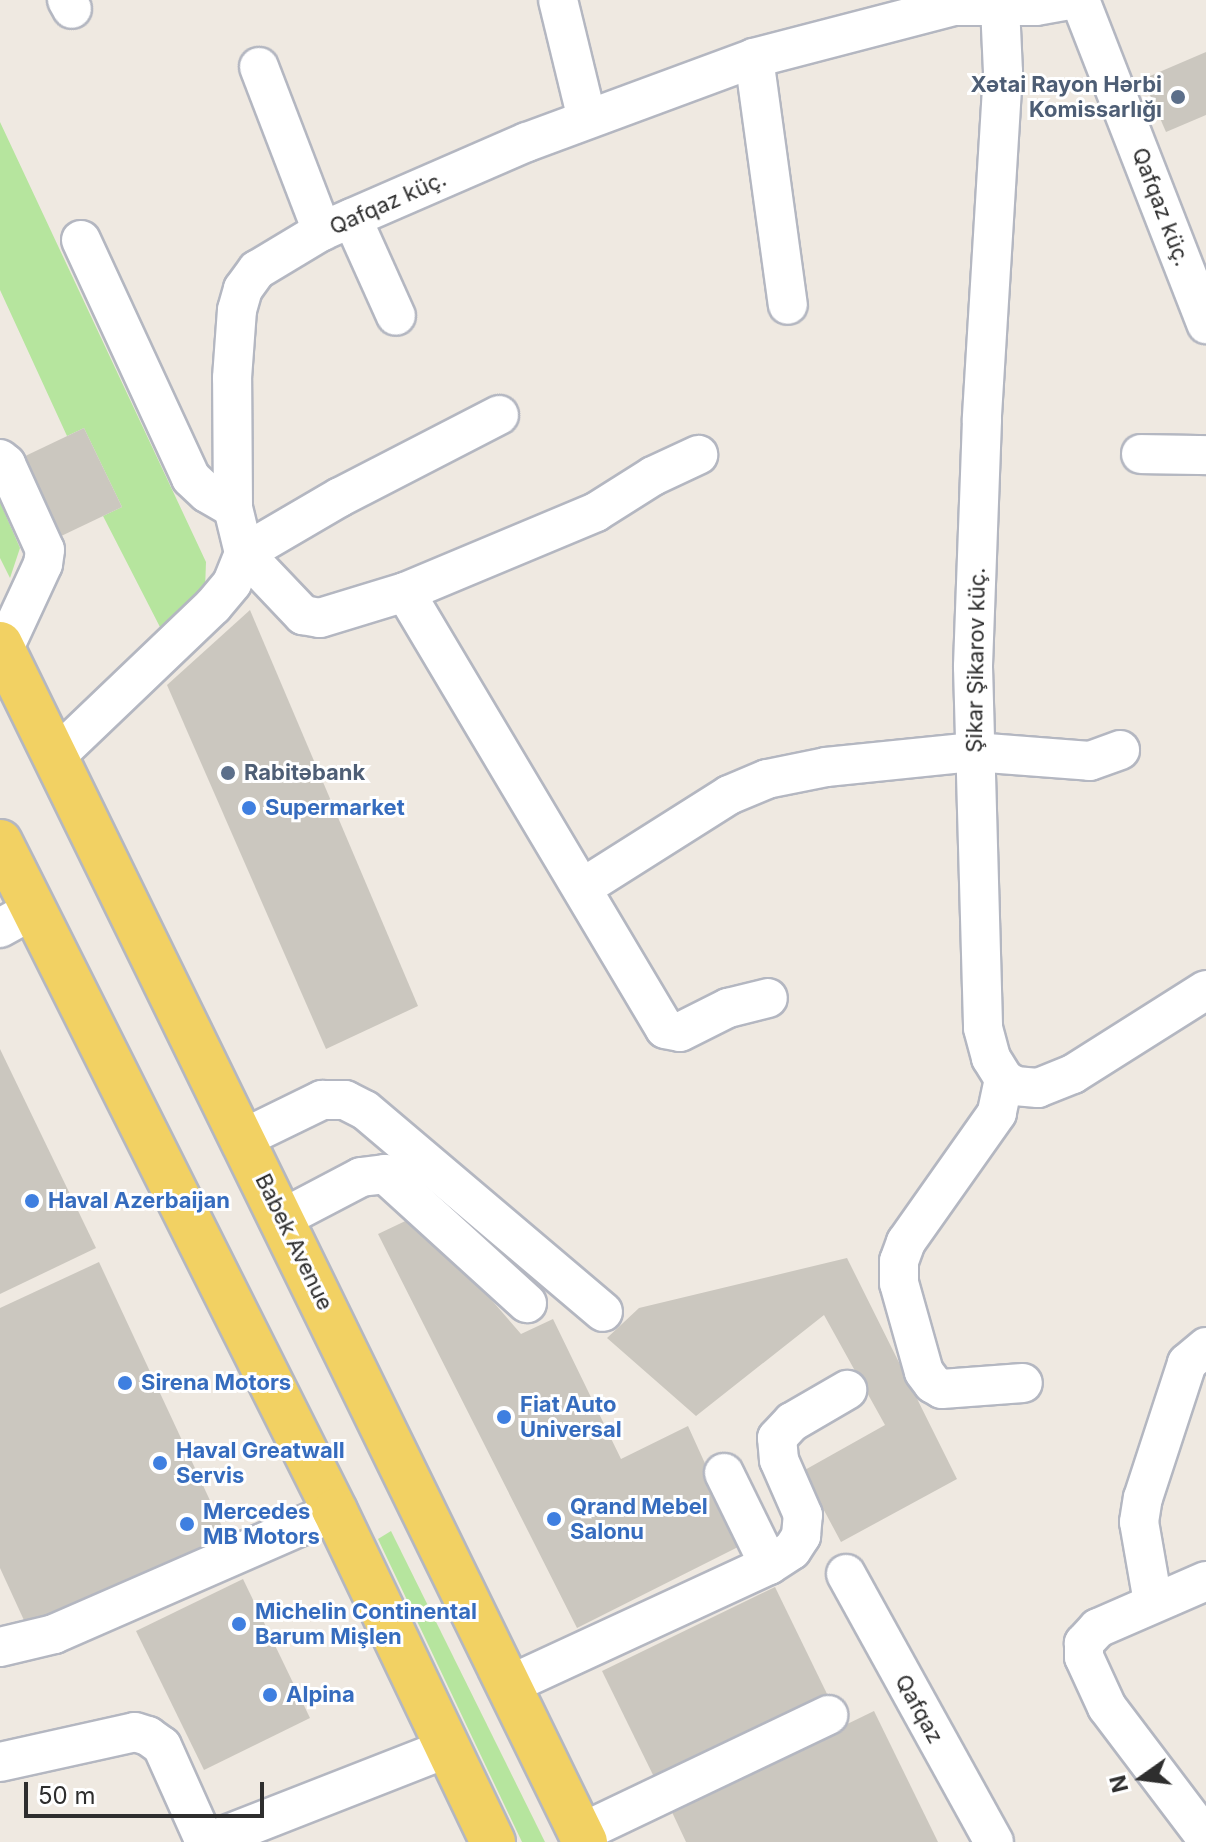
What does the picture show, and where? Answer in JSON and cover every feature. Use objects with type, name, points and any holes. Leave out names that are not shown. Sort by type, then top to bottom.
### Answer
[{"type":"main road","name":"Babek Avenue","points":[[1,647],[244,1138],[583,1838]]},
{"type":"main road","points":[[0,842],[16,919],[335,1511],[493,1842]]},
{"type":"main road","points":[[469,1789],[511,1842]]},
{"type":"street","points":[[558,0],[587,119]]},
{"type":"street","name":"Qafqaz küç.","points":[[1080,0],[1206,324]]},
{"type":"street","name":"Qafqaz küç.","points":[[244,553],[233,508],[232,378],[237,310],[243,289],[257,270],[337,224],[587,119],[754,58],[953,6],[1035,3]]},
{"type":"street","name":"Şikar Şikarov küç.","points":[[1004,1079],[991,1058],[983,1028],[974,752],[982,420],[1003,72],[1035,3]]},
{"type":"street","points":[[754,58],[788,305]]},
{"type":"street","points":[[259,67],[337,224],[396,316]]},
{"type":"street","points":[[81,240],[191,478],[207,493],[233,508]]},
{"type":"street","points":[[56,756],[213,606],[232,583],[244,553],[340,497],[499,415]]},
{"type":"street","points":[[1141,454],[1206,455]]},
{"type":"street","points":[[244,553],[303,615],[320,618],[405,592],[596,512],[653,476],[698,455]]},
{"type":"street","points":[[0,459],[6,464],[45,550],[43,564],[1,647]]},
{"type":"street","points":[[405,592],[665,1029],[680,1032],[728,1008],[768,998]]},
{"type":"street","points":[[582,888],[729,795],[767,779],[826,767],[974,752],[1090,761],[1120,750]]},
{"type":"street","points":[[1023,1383],[942,1389],[933,1384],[924,1372],[899,1283],[899,1261],[906,1242],[997,1113],[1004,1079],[1026,1088],[1057,1083],[1206,990]]},
{"type":"street","points":[[244,1138],[322,1100],[345,1100],[365,1110],[603,1312]]},
{"type":"street","points":[[283,1218],[361,1177],[385,1174],[527,1303]]},
{"type":"street","points":[[1153,1602],[1139,1522],[1143,1498],[1187,1363],[1206,1347]]},
{"type":"street","points":[[507,1686],[769,1565],[792,1550],[801,1536],[803,1515],[779,1460],[777,1438],[792,1422],[847,1390]]},
{"type":"street","points":[[724,1473],[769,1565]]},
{"type":"street","points":[[0,1647],[54,1634],[335,1511]]},
{"type":"street","name":"Qafqaz","points":[[846,1574],[994,1842]]},
{"type":"street","points":[[1206,1581],[1098,1628],[1084,1643],[1087,1669],[1107,1707],[1206,1838]]},
{"type":"street","points":[[583,1838],[828,1715]]},
{"type":"street","points":[[0,1762],[135,1732],[148,1736],[162,1746],[206,1842],[448,1748]]},
{"type":"green space","points":[[0,122],[206,562],[205,590],[161,629],[103,516],[122,507],[84,428],[67,436],[0,290]]},
{"type":"green space","points":[[0,502],[20,548],[10,578],[0,558]]},
{"type":"green space","points":[[391,1531],[545,1842],[522,1842],[378,1539]]},
{"type":"building","name":"Xətai Rayon Hərbi Komissarlığı","points":[[1206,52],[1206,115],[1166,132],[1143,79]]},
{"type":"building","points":[[84,428],[122,507],[57,538],[19,459]]},
{"type":"building","points":[[250,610],[418,1006],[326,1049],[167,685]]},
{"type":"building","points":[[0,1049],[96,1248],[0,1294]]},
{"type":"building","points":[[418,1215],[521,1334],[553,1319],[621,1459],[688,1426],[742,1545],[577,1628],[378,1234]]},
{"type":"building","points":[[847,1258],[957,1479],[841,1542],[803,1471],[885,1425],[824,1315],[696,1416],[607,1338],[639,1308]]},
{"type":"building","points":[[99,1262],[227,1537],[28,1629],[0,1568],[0,1308]]},
{"type":"building","points":[[243,1579],[310,1718],[204,1770],[136,1631]]},
{"type":"building","points":[[775,1587],[829,1698],[657,1783],[602,1671]]},
{"type":"building","points":[[874,1711],[938,1842],[686,1842],[671,1810]]},
{"type":"place","name":"Xətai Rayon Hərbi Komissarlığı","points":[[1178,97]]},
{"type":"place","name":"Rabitəbank","points":[[228,773]]},
{"type":"place","name":"Supermarket","points":[[249,808]]},
{"type":"place","name":"Haval Azerbaijan","points":[[32,1201]]},
{"type":"place","name":"Sirena Motors","points":[[125,1383]]},
{"type":"place","name":"Fiat Auto Universal","points":[[504,1417]]},
{"type":"place","name":"Haval Greatwall Servis","points":[[160,1463]]},
{"type":"place","name":"Qrand Mebel Salonu","points":[[554,1519]]},
{"type":"place","name":"Mercedes MB Motors","points":[[187,1524]]},
{"type":"place","name":"Michelin Continental Barum Mişlen","points":[[239,1624]]},
{"type":"place","name":"Alpina","points":[[270,1695]]}]
